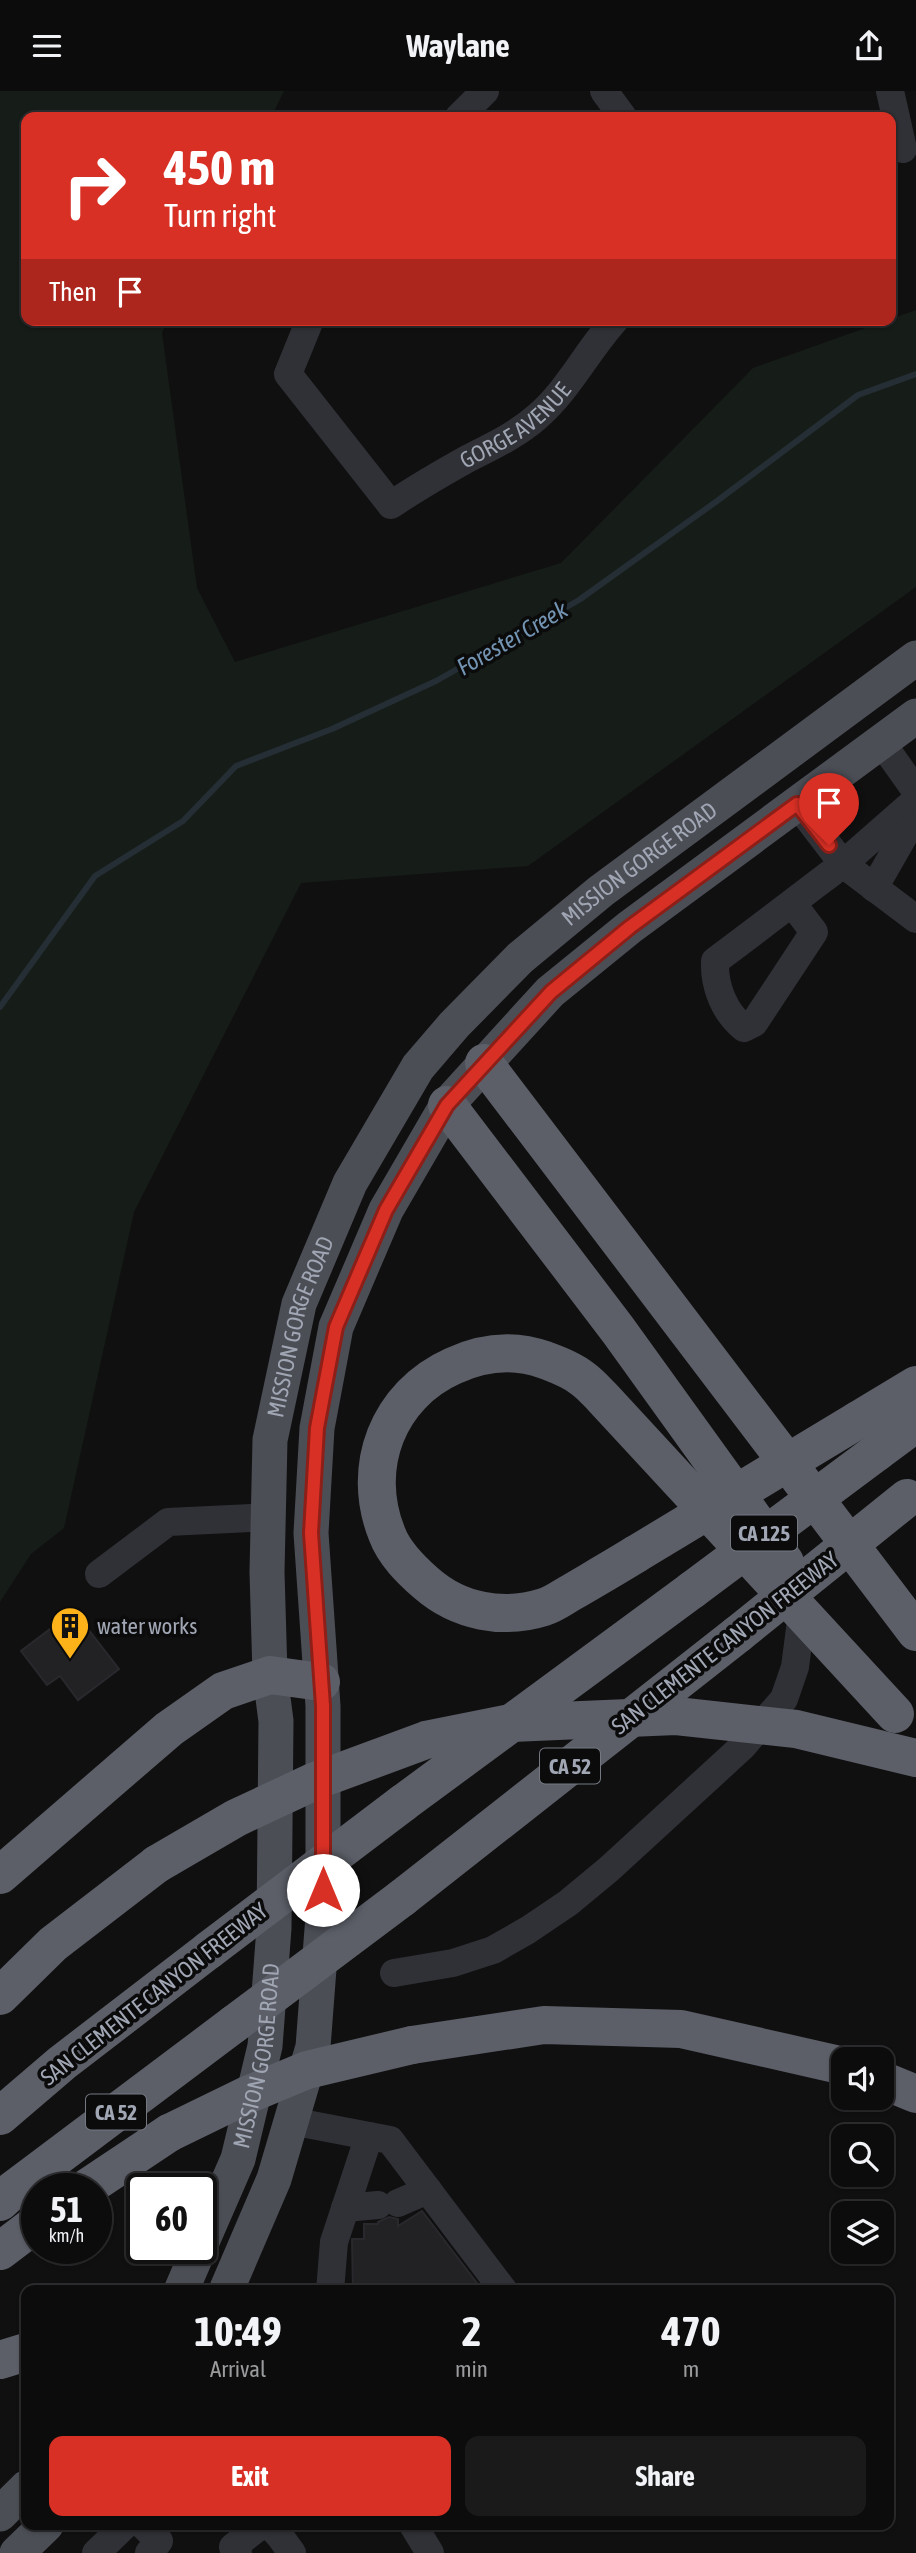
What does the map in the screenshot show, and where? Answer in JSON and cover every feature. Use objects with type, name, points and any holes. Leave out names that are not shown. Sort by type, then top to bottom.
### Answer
[{"type":"highway","name":"CA 125","points":[[484,1063],[904,1598],[916,1632]]},
{"type":"highway","name":"CA 125","points":[[447,1105],[618,1331],[906,1729]]},
{"type":"highway","points":[[906,1729],[802,1613],[602,1397],[583,1378],[562,1366],[530,1355],[498,1352],[467,1359],[434,1374],[406,1398],[386,1431],[378,1458],[377,1496],[387,1535],[407,1567],[438,1593],[470,1609],[510,1614],[547,1606],[636,1554],[858,1420],[916,1385]]},
{"type":"highway","name":"SAN CLEMENTE CANYON FREEWAY","points":[[0,2116],[62,2063],[403,1803],[916,1423]]},
{"type":"highway","name":"SAN CLEMENTE CANYON FREEWAY","points":[[0,2202],[402,1898],[912,1495]]},
{"type":"highway","points":[[0,1875],[169,1729],[223,1691],[271,1675],[321,1682]]},
{"type":"highway","points":[[0,1996],[53,1944],[157,1864],[236,1818],[315,1780],[426,1740],[511,1723],[676,1716],[796,1729],[916,1758]]},
{"type":"highway","points":[[109,2173],[169,2133],[247,2095],[307,2070],[412,2045],[544,2025],[681,2029],[831,2063]]},
{"type":"highway","points":[[894,2085],[916,2094]]},
{"type":"highway","points":[[0,2251],[21,2235]]},
{"type":"highway","points":[[0,2360],[21,2354]]},
{"type":"main road","name":"MISSION GORGE ROAD","points":[[217,2207],[238,2159],[265,2046],[274,1928],[276,1721],[271,1675],[267,1572],[271,1440],[299,1304],[350,1183],[418,1067],[454,1025],[520,958],[601,891],[916,658]]},
{"type":"main road","points":[[797,804],[786,786],[788,781],[835,740],[868,693]]},
{"type":"main road","name":"MISSION GORGE ROAD","points":[[229,2285],[274,2179],[313,2047],[323,1931],[323,1706],[311,1533],[317,1428],[336,1327],[386,1210],[447,1105],[560,984],[630,927],[916,716]]},
{"type":"main road","name":"CA 125","points":[[454,1025],[484,1063]]},
{"type":"main road","name":"CA 125","points":[[418,1067],[447,1105]]},
{"type":"main road","name":"MISSION GORGE ROAD","points":[[184,2285],[192,2264]]},
{"type":"main road","points":[[0,2514],[21,2493]]},
{"type":"main road","points":[[17,2553],[41,2530]]},
{"type":"street","points":[[463,112],[485,91]]},
{"type":"street","points":[[604,91],[620,112]]},
{"type":"street","points":[[890,91],[895,112]]},
{"type":"street","points":[[896,118],[903,149]]},
{"type":"street","name":"GORGE AVENUE","points":[[308,326],[288,374],[391,505],[423,483],[508,438],[536,418],[562,392],[582,361],[610,326]]},
{"type":"street","points":[[881,742],[916,791]]},
{"type":"street","points":[[792,903],[843,864],[916,800]]},
{"type":"street","points":[[797,804],[843,864],[916,919]]},
{"type":"street","points":[[874,887],[906,832],[916,824]]},
{"type":"street","points":[[99,1574],[168,1522],[269,1517]]},
{"type":"street","points":[[394,1973],[453,1963],[493,1950],[568,1903],[609,1869],[742,1747],[784,1699],[795,1667],[802,1613]]},
{"type":"street","points":[[291,2121],[390,2140],[499,2285]]},
{"type":"street","points":[[330,2285],[334,2242],[369,2136]]},
{"type":"street","points":[[345,2208],[388,2204],[428,2190]]},
{"type":"street","points":[[96,2553],[120,2530]]},
{"type":"street","points":[[149,2530],[159,2541],[149,2553]]},
{"type":"street","points":[[237,2553],[233,2547],[255,2530]]},
{"type":"street","points":[[274,2530],[292,2553]]},
{"type":"street","points":[[416,2530],[430,2553]]},
{"type":"shaded area","points":[[0,91],[284,91],[274,112],[21,112],[21,326],[165,326],[162,333],[197,588],[235,662],[561,563],[753,368],[871,326],[896,326],[896,317],[916,310],[916,587],[528,866],[301,883],[134,1212],[64,1528],[31,1554],[0,1602]]},
{"type":"building","name":"water works","points":[[74,1611],[119,1669],[78,1700],[60,1676],[47,1685],[21,1651]]},
{"type":"building","points":[[422,2211],[478,2285],[353,2285],[352,2239],[364,2239],[364,2224],[378,2224],[389,2217],[398,2219],[398,2226]]},
{"type":"waterway","name":"Forester Creek","points":[[0,1007],[95,876],[183,821],[236,766],[332,729],[436,681],[579,600],[858,395],[916,374]]},
{"type":"place","name":"water works","points":[[70,1660]]},
{"type":"route","points":[[323,1890],[323,1706],[311,1533],[317,1428],[336,1327],[386,1210],[447,1105],[551,992],[610,943],[797,804],[829,845]]}]
